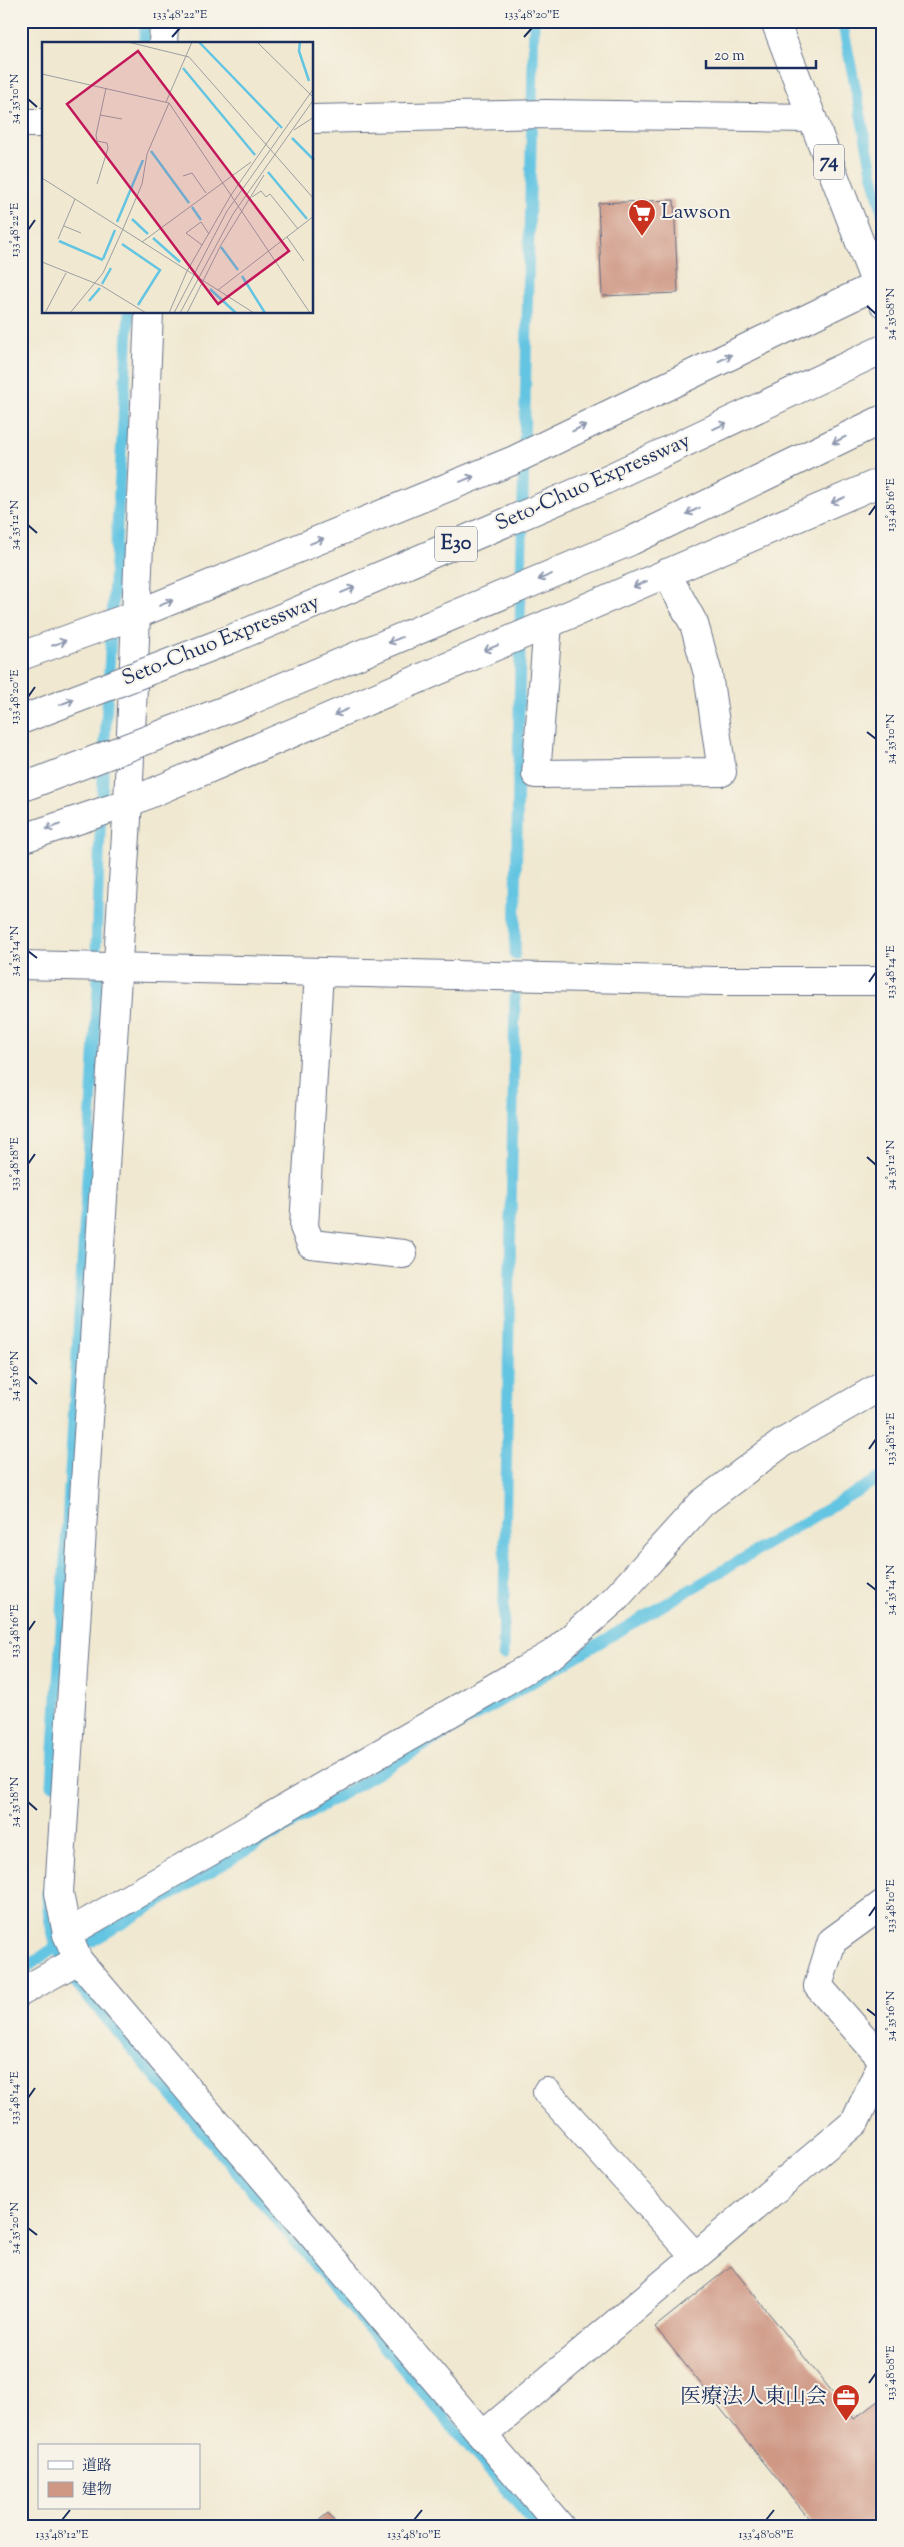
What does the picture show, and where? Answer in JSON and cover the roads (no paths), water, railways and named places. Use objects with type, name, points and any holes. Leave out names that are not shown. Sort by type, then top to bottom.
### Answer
[{"type":"main road","points":[[163,42],[164,21]]},
{"type":"main road","name":"74","points":[[775,21],[880,290]]},
{"type":"main road","points":[[314,119],[546,114],[812,118]]},
{"type":"main road","points":[[21,123],[42,123]]},
{"type":"main road","points":[[21,656],[118,622],[523,455],[880,290]]},
{"type":"main road","points":[[150,314],[118,622],[107,809],[103,968],[59,1893],[67,1934],[68,1966],[560,2526]]},
{"type":"main road","name":"Seto-Chuo Expressway","points":[[21,720],[229,640],[601,482],[883,349]]},
{"type":"main road","points":[[21,788],[249,701],[631,541],[883,418]]},
{"type":"main road","points":[[21,839],[107,809],[883,481]]},
{"type":"main road","points":[[548,624],[536,774],[722,772],[708,674],[694,624],[666,574]]},
{"type":"main road","points":[[21,965],[715,981],[883,981]]},
{"type":"main road","points":[[319,972],[304,1227],[311,1244],[404,1254]]},
{"type":"main road","points":[[67,1934],[554,1653],[615,1599],[702,1503],[782,1443],[883,1385]]},
{"type":"main road","points":[[482,2436],[855,2122],[883,2060],[818,1986],[832,1941],[883,1904]]},
{"type":"main road","points":[[21,1992],[68,1966]]},
{"type":"main road","points":[[547,2092],[695,2256]]},
{"type":"waterway","points":[[144,42],[145,21]]},
{"type":"waterway","points":[[520,625],[534,21]]},
{"type":"waterway","points":[[842,21],[873,176],[883,215]]},
{"type":"waterway","points":[[52,1785],[98,987],[96,949],[100,831],[129,314]]},
{"type":"waterway","points":[[515,955],[520,652]]},
{"type":"waterway","points":[[503,1655],[515,994]]},
{"type":"waterway","points":[[91,1942],[883,1476]]},
{"type":"waterway","points":[[47,1893],[49,1918],[54,1939],[75,1982],[536,2526]]},
{"type":"waterway","points":[[21,1972],[57,1945]]},
{"type":"place","name":"Lawson","points":[[642,237]]},
{"type":"place","name":"医療法人東山会","points":[[846,2422]]}]
